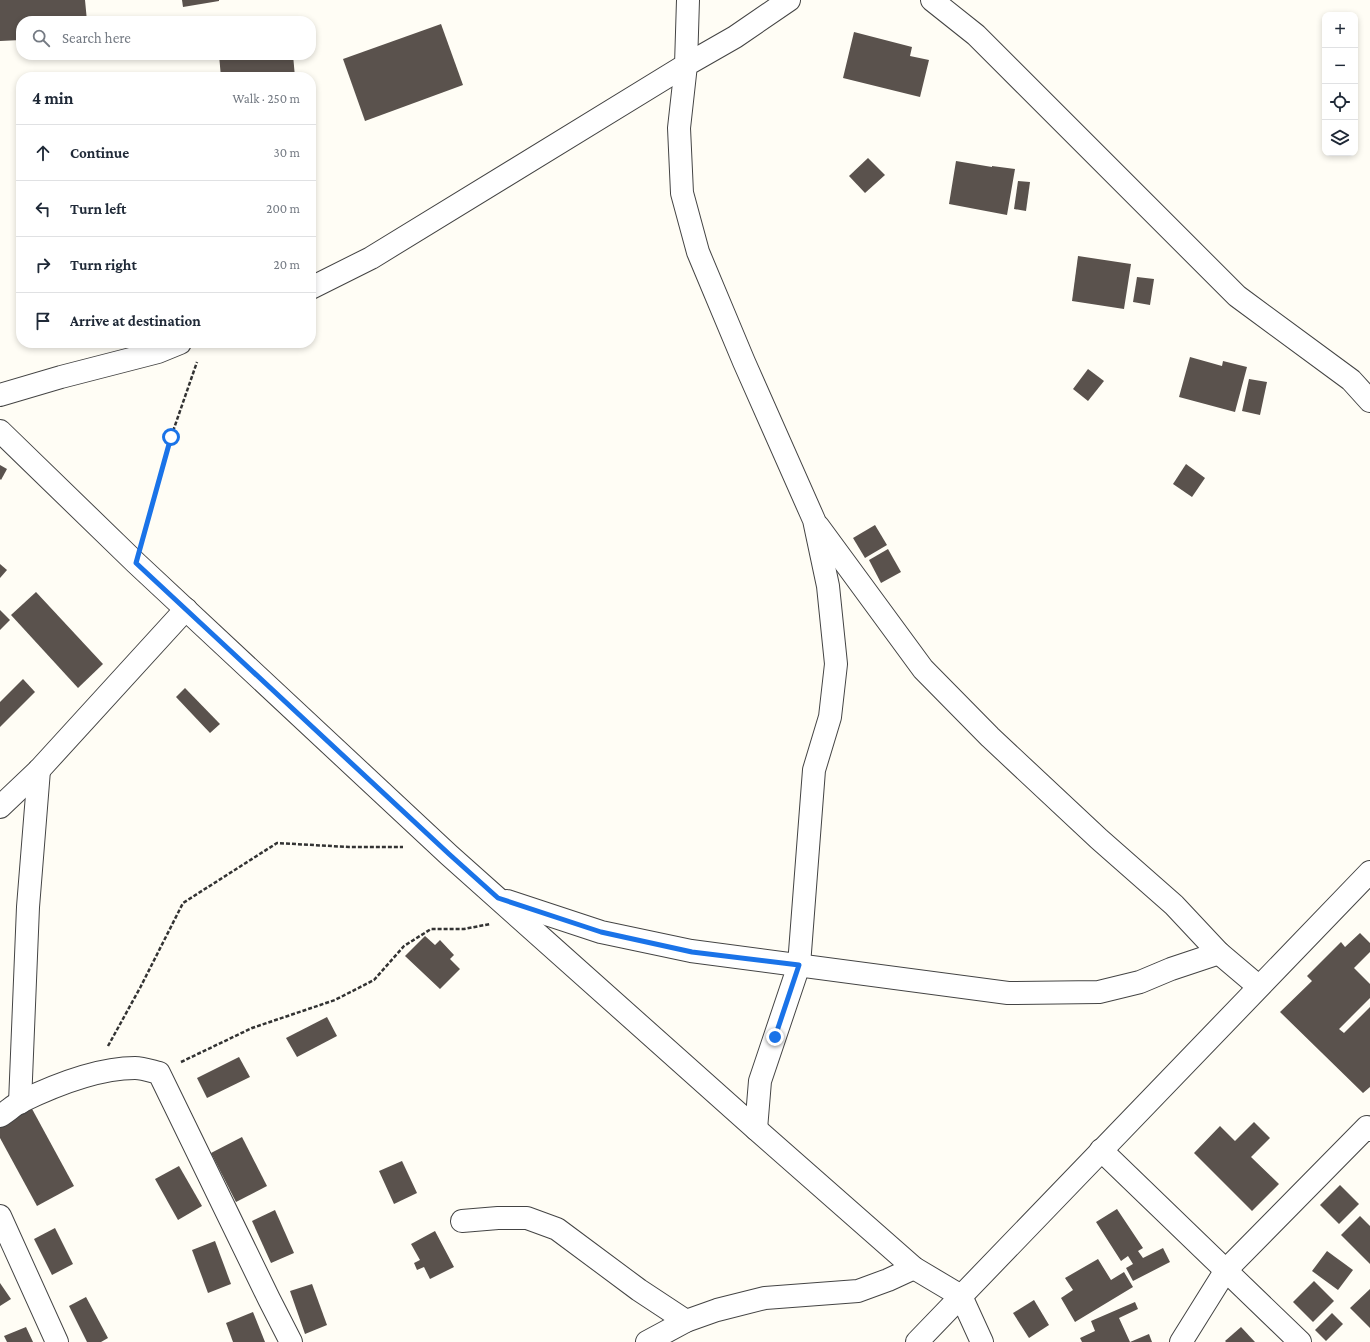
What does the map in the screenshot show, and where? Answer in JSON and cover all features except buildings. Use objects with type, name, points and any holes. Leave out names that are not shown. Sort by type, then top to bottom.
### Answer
[{"type":"street","points":[[688,0],[686,65],[679,128],[682,193],[698,252],[747,370],[814,520],[828,586],[836,664],[830,718],[814,770],[799,965],[760,1081],[756,1129]]},
{"type":"street","points":[[316,286],[371,258],[686,65],[735,38],[789,0]]},
{"type":"street","points":[[932,0],[976,35],[1237,296],[1351,380],[1370,401]]},
{"type":"street","points":[[0,395],[61,377],[158,352],[168,348]]},
{"type":"street","points":[[0,431],[136,563],[441,847],[756,1129],[914,1268],[961,1296],[982,1342]]},
{"type":"street","points":[[814,520],[923,669],[990,737],[1099,839],[1174,905],[1219,953],[1258,986]]},
{"type":"street","points":[[0,808],[39,770],[186,609]]},
{"type":"street","points":[[20,1103],[28,906],[39,770]]},
{"type":"street","points":[[916,1342],[1258,986],[1370,872]]},
{"type":"street","points":[[498,898],[601,932],[692,952],[1008,993],[1099,992],[1140,982],[1171,969],[1219,953]]},
{"type":"street","points":[[0,1116],[20,1103],[57,1086],[92,1074],[115,1069],[137,1068],[159,1073],[268,1299],[291,1342]]},
{"type":"street","points":[[1181,1342],[1226,1270],[1369,1127]]},
{"type":"street","points":[[1101,1150],[1300,1342]]},
{"type":"street","points":[[0,1216],[57,1342]]},
{"type":"street","points":[[462,1221],[498,1218],[527,1218],[557,1229],[639,1290],[686,1321]]},
{"type":"street","points":[[647,1342],[686,1321],[717,1310],[765,1298],[858,1291],[888,1280],[914,1268]]},
{"type":"path","points":[[136,563],[171,437],[199,357]]},
{"type":"path","points":[[92,1074],[140,988],[183,903],[277,843],[349,846],[441,847]]},
{"type":"path","points":[[159,1073],[252,1028],[335,1000],[374,980],[404,946],[431,929],[464,929],[520,917]]},
{"type":"route","points":[[171,437],[136,563],[498,898],[601,932],[692,952],[799,965],[775,1037]]}]
